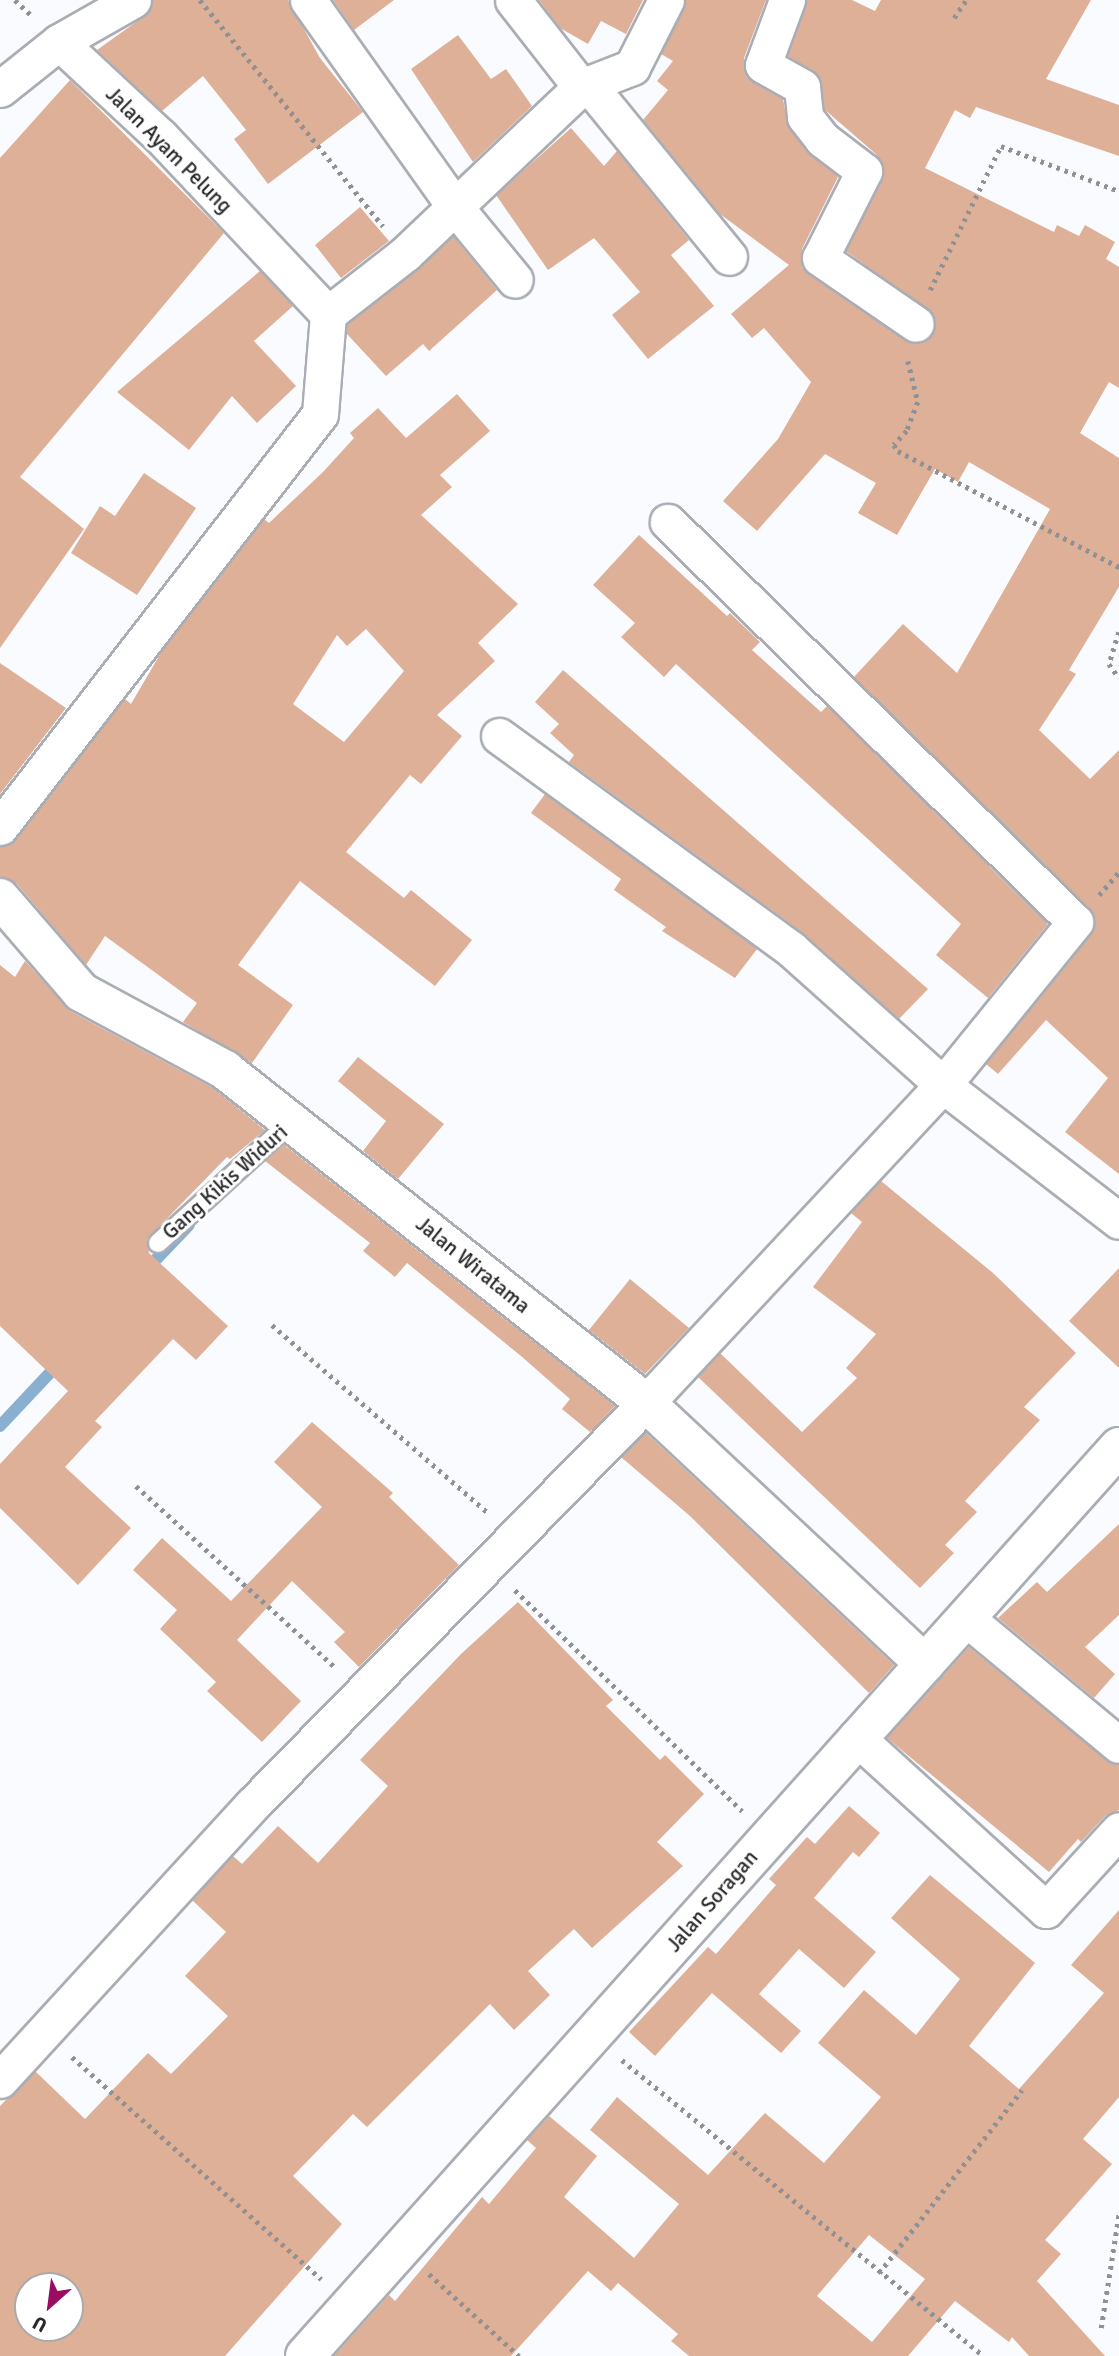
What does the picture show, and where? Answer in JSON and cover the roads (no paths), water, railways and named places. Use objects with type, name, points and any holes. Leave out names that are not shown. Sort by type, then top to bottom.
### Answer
[{"type":"street","points":[[0,89],[59,42],[133,0]]},
{"type":"street","points":[[308,0],[454,207],[515,280]]},
{"type":"street","points":[[513,0],[729,257]]},
{"type":"street","points":[[0,827],[320,414],[328,314],[405,254],[584,86],[638,61],[666,0]]},
{"type":"street","points":[[787,0],[763,65],[802,87],[805,117],[822,139],[864,171],[820,258],[916,324]]},
{"type":"street","name":"Jalan Ayam Pelung","points":[[59,42],[161,138],[328,314]]},
{"type":"street","points":[[0,2080],[46,2034],[362,1692],[646,1403],[943,1085],[1075,922],[668,522]]},
{"type":"street","points":[[499,736],[792,948],[943,1085],[1119,1221]]},
{"type":"street","name":"Jalan Wiratama","points":[[0,898],[81,992],[225,1070],[646,1403],[925,1664]]},
{"type":"street","name":"Jalan Soragan","points":[[305,2356],[595,2037],[769,1834],[967,1619],[1119,1447]]},
{"type":"street","points":[[967,1619],[1119,1745]]},
{"type":"street","points":[[856,1737],[1046,1910],[1119,1830]]},
{"type":"lane","name":"Gang Kikis Widuri","points":[[158,1242],[292,1121]]},
{"type":"waterway","points":[[146,1270],[189,1225]]},
{"type":"waterway","points":[[0,1426],[60,1362]]}]
